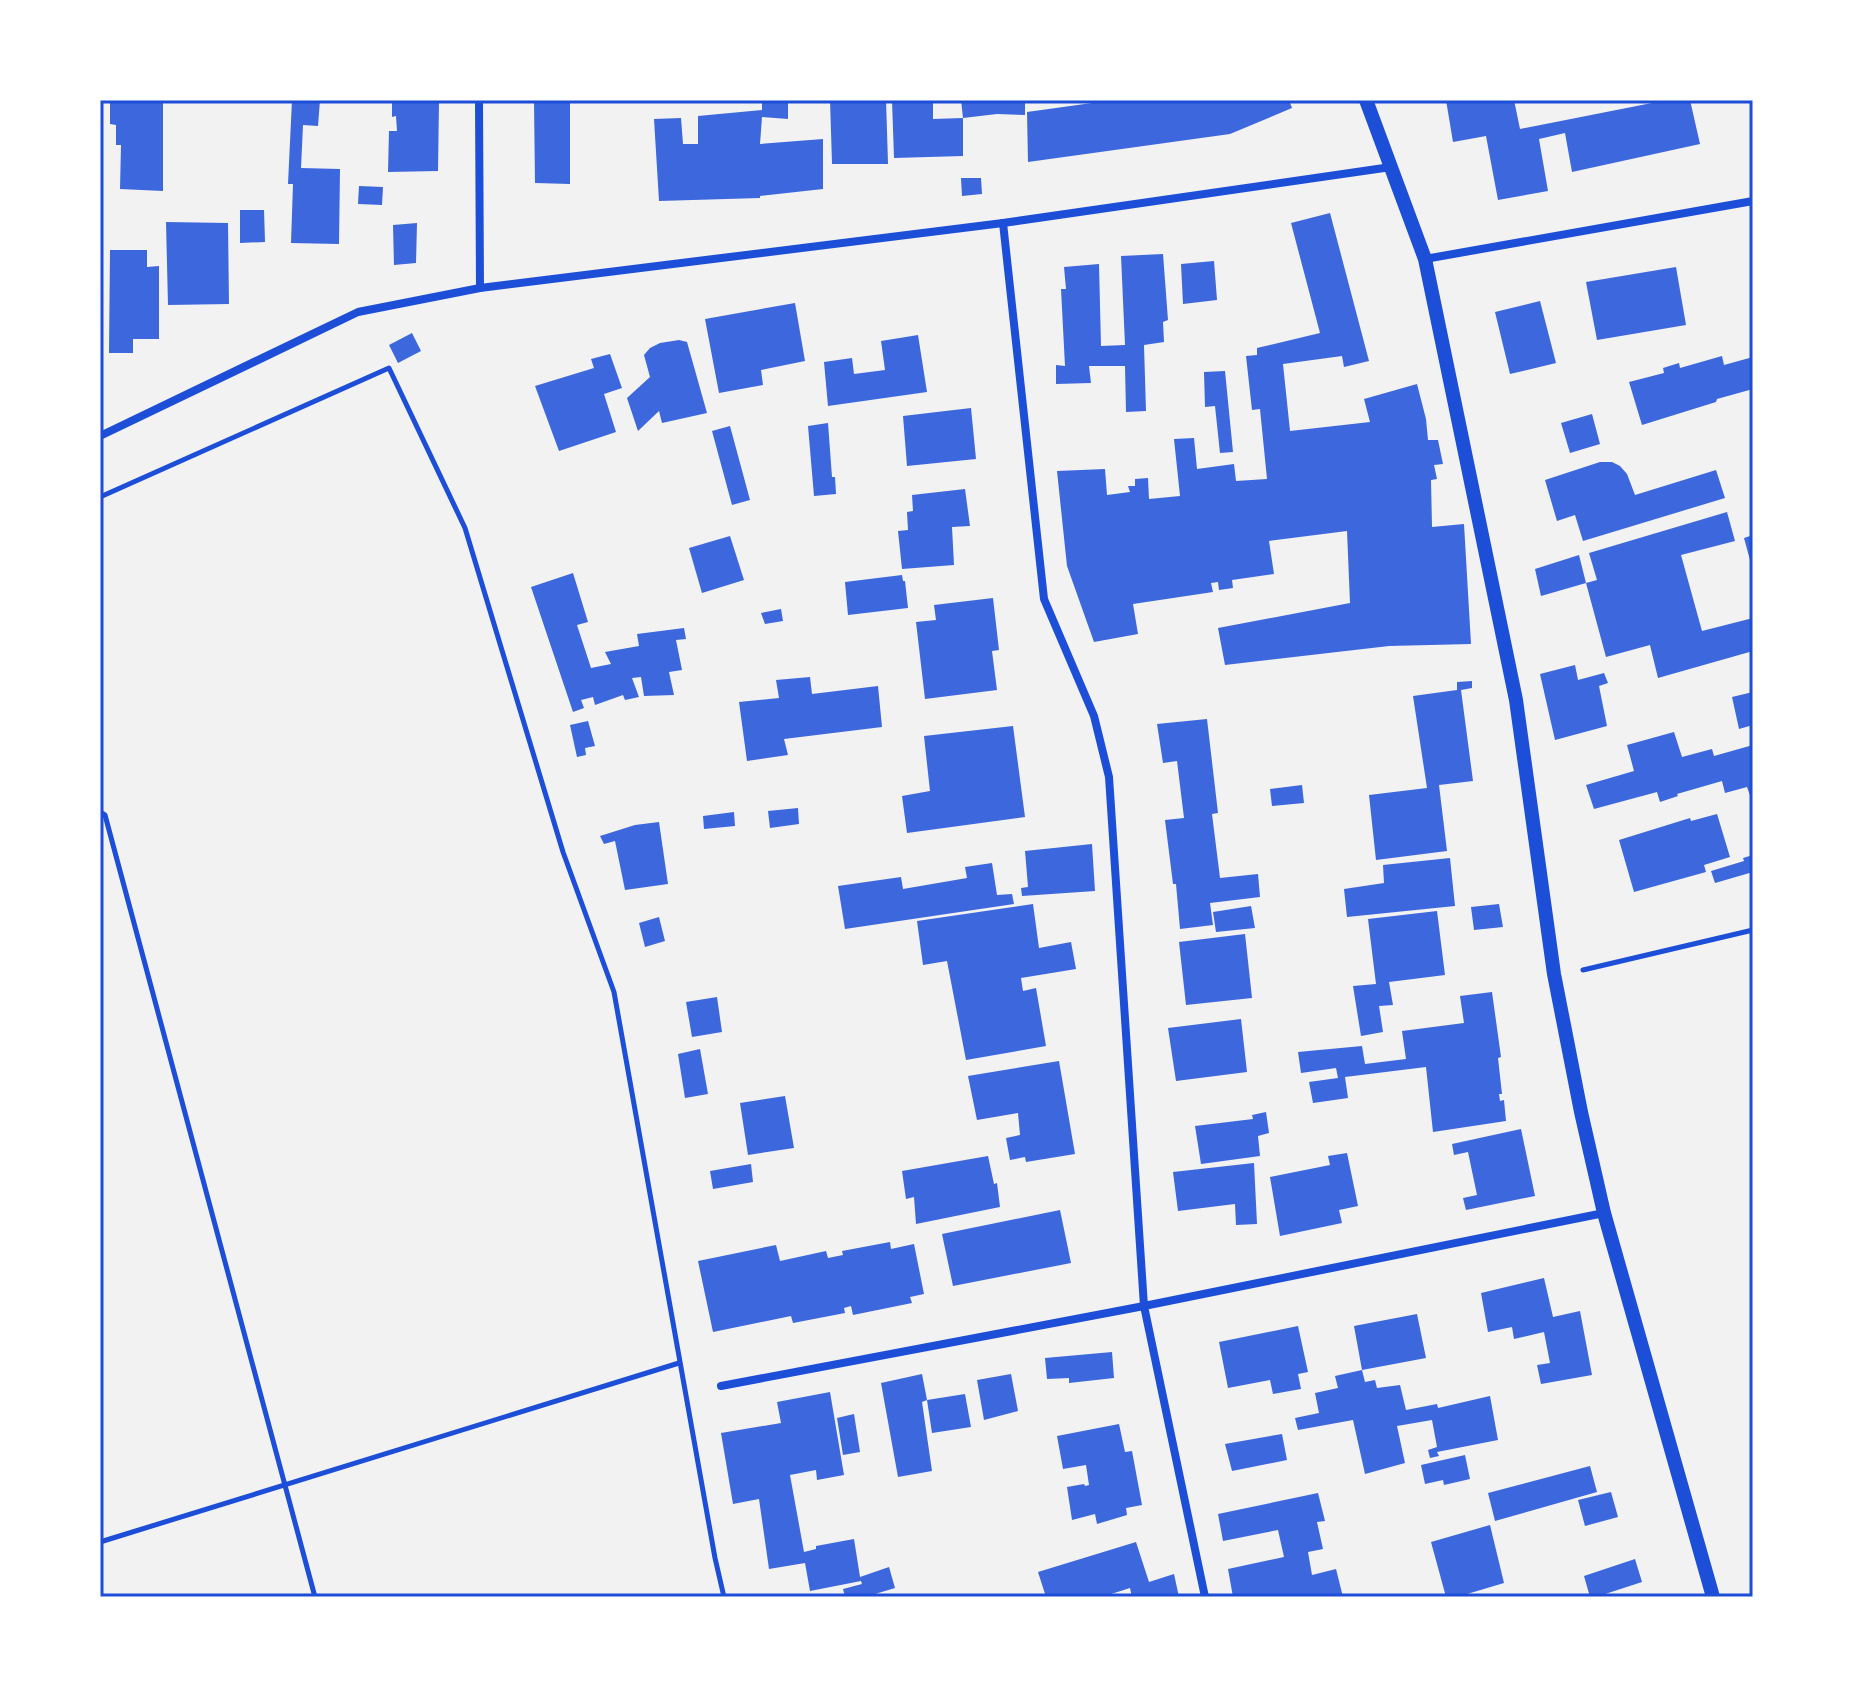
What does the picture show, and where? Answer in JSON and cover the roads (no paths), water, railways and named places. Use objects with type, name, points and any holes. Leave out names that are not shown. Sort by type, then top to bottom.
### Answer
[{"type":"street","points":[[479,100],[480,288]]},
{"type":"street","points":[[1366,100],[1425,259],[1516,700],[1554,974],[1581,1112],[1604,1213],[1713,1597]]},
{"type":"street","points":[[100,436],[358,312],[480,288],[1003,223],[1391,167]]},
{"type":"street","points":[[1425,259],[1753,201]]},
{"type":"street","points":[[1003,223],[1044,599],[1094,716],[1109,777],[1144,1306],[1205,1597]]},
{"type":"street","points":[[721,1386],[1144,1306],[1604,1213]]}]
